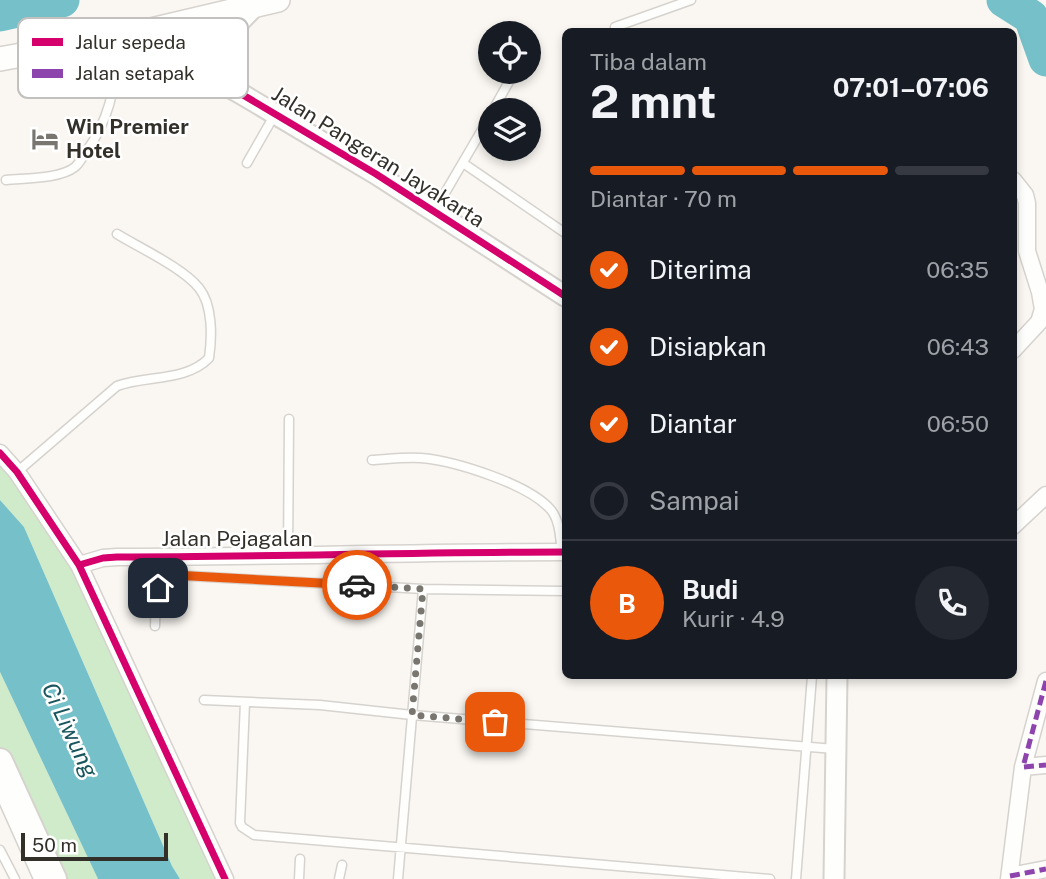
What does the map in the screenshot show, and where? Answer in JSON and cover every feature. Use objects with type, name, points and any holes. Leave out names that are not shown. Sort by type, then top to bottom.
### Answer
[{"type":"main road","points":[[203,18],[278,0]]},
{"type":"main road","points":[[0,59],[18,56]]},
{"type":"main road","points":[[0,761],[54,879]]},
{"type":"street","name":"Jalan Pangeran Jayakarta","points":[[243,18],[254,6]]},
{"type":"street","name":"Jalan Pangeran Jayakarta","points":[[248,98],[435,211],[562,294]]},
{"type":"street","points":[[1017,185],[1025,195],[1027,203],[1027,251],[1043,309],[1039,322],[1017,346]]},
{"type":"street","points":[[0,453],[17,472],[79,565],[225,879]]},
{"type":"street","points":[[1017,522],[1046,495]]},
{"type":"street","name":"Jalan Pejagalan","points":[[79,565],[117,557],[562,552]]},
{"type":"street","points":[[834,879],[837,679]]},
{"type":"street","points":[[1046,681],[1023,767],[1009,877],[1046,869]]},
{"type":"street","points":[[1023,767],[1046,765]]},
{"type":"lane","points":[[615,27],[691,0]]},
{"type":"lane","points":[[6,180],[52,175],[75,167],[95,138],[107,113],[110,98]]},
{"type":"lane","points":[[247,163],[275,114]]},
{"type":"lane","points":[[435,211],[478,137]]},
{"type":"lane","points":[[463,163],[562,231]]},
{"type":"lane","points":[[17,472],[117,386],[133,380],[150,380],[188,371],[209,358],[209,318],[205,298],[200,289],[187,276],[117,234]]},
{"type":"lane","points":[[288,557],[289,419]]},
{"type":"lane","points":[[372,460],[421,458],[475,469],[536,497],[552,511],[562,542]]},
{"type":"lane","points":[[155,626],[158,588],[165,578],[173,575],[423,589],[562,591]]},
{"type":"lane","points":[[398,879],[403,848],[423,589]]},
{"type":"lane","points":[[796,879],[812,679]]},
{"type":"lane","points":[[204,700],[320,705],[412,715],[838,749]]},
{"type":"lane","points":[[245,702],[240,822],[242,827],[254,835],[771,879]]},
{"type":"lane","points":[[0,794],[38,879]]},
{"type":"lane","points":[[0,850],[15,879]]},
{"type":"lane","points":[[299,879],[300,859]]},
{"type":"lane","points":[[340,879],[342,864]]},
{"type":"green space","points":[[254,7],[243,18],[205,18]]},
{"type":"green space","points":[[0,453],[79,565],[224,879],[180,879],[172,866],[24,527],[0,500]]},
{"type":"green space","points":[[0,672],[98,879],[54,879],[0,761]]},
{"type":"water","name":"Ci Liwung","points":[[0,500],[24,527],[180,879],[98,879],[0,672]]},
{"type":"waterway","points":[[0,14],[62,0]]},
{"type":"waterway","points":[[1004,0],[1031,17],[1046,59]]},
{"type":"marked path","points":[[1046,681],[1023,767],[1046,765]]},
{"type":"marked path","points":[[1010,876],[1046,869]]},
{"type":"cycle path","points":[[248,98],[376,174],[562,294]]},
{"type":"cycle path","points":[[0,453],[17,472],[79,565],[225,879]]},
{"type":"cycle path","points":[[79,565],[117,557],[562,552]]},
{"type":"way so far","points":[[357,585],[423,589],[412,715],[495,722]]},
{"type":"place","name":"Win Premier Hotel","points":[[45,139]]},
{"type":"route","points":[[158,588],[165,578],[173,575],[357,585]]}]
